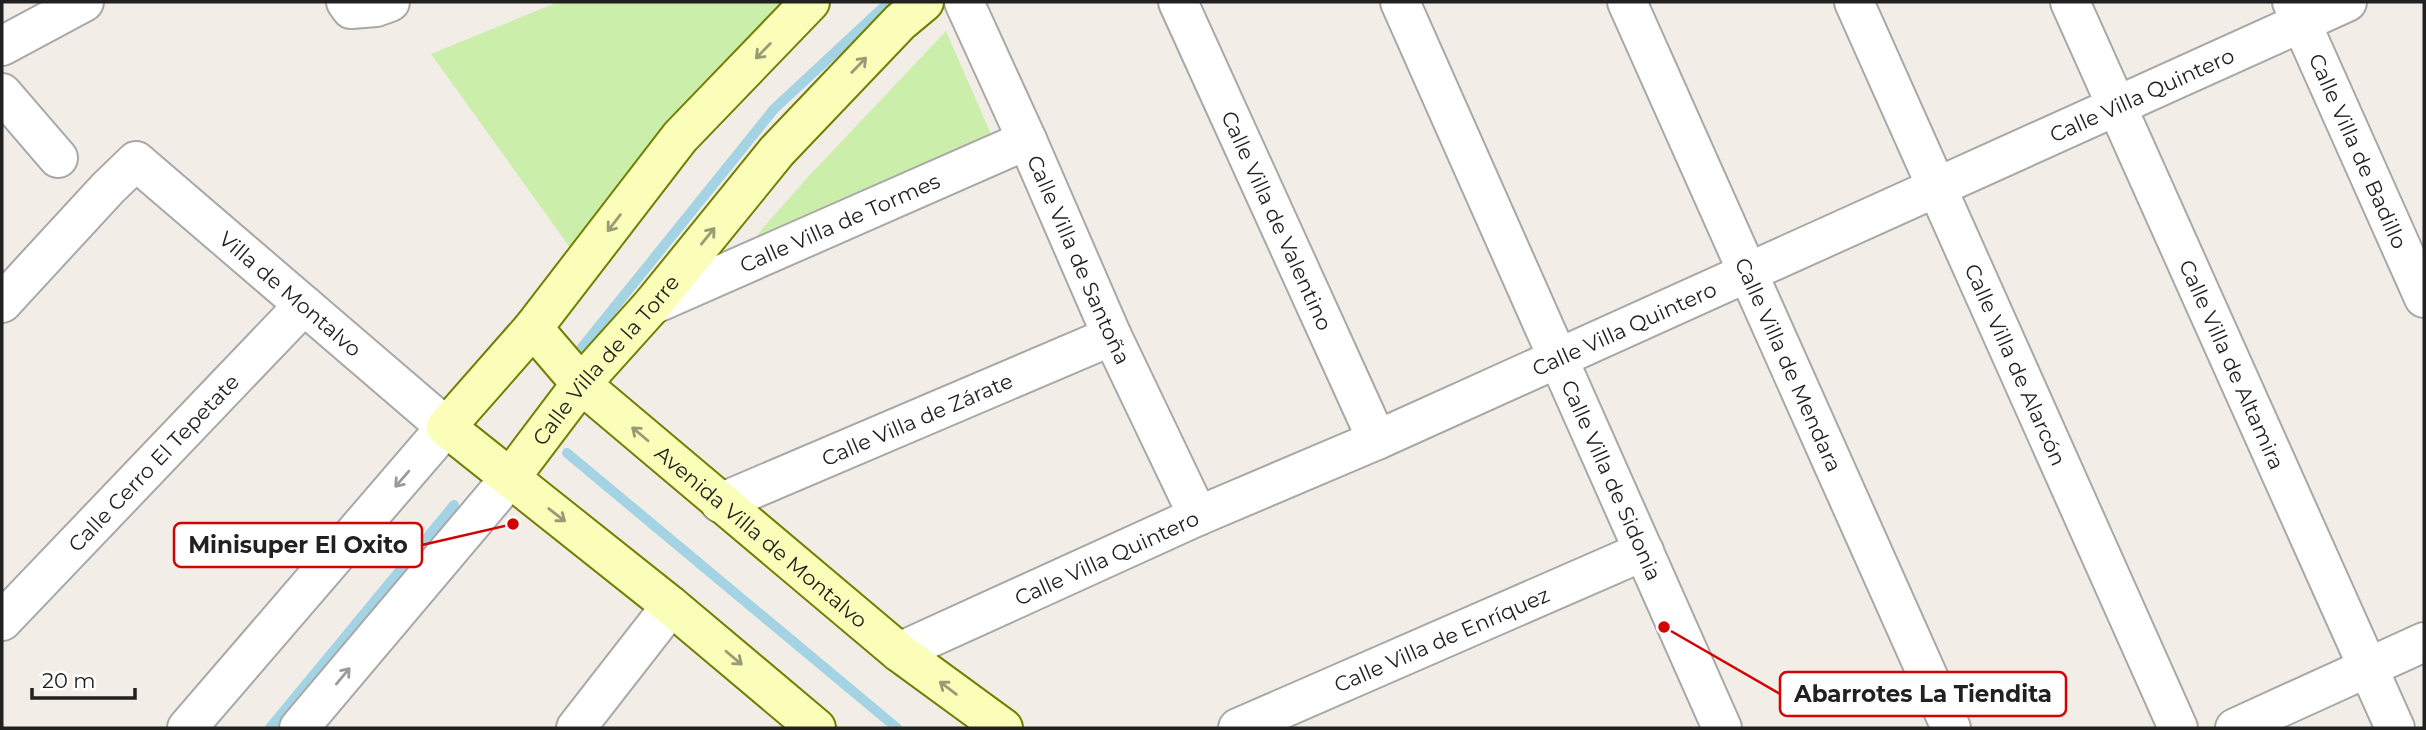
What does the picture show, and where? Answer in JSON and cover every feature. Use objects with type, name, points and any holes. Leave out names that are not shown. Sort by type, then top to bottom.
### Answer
[{"type":"street","points":[[2,46],[84,2]]},
{"type":"street","points":[[349,5],[376,8],[390,2]]},
{"type":"street","points":[[187,728],[533,328],[680,137],[810,2]]},
{"type":"street","name":"Calle Villa de la Torre","points":[[299,728],[510,478],[581,384],[652,305],[777,151],[900,22],[924,2]]},
{"type":"street","name":"Calle Villa de Santoña","points":[[964,2],[1112,337],[1198,516]]},
{"type":"street","name":"Calle Villa de Valentino","points":[[1178,2],[1377,440]]},
{"type":"street","name":"Calle Villa de Sidonia","points":[[1401,2],[1721,728]]},
{"type":"street","name":"Calle Villa de Mendara","points":[[1628,2],[1951,728]]},
{"type":"street","name":"Calle Villa de Alarcón","points":[[1854,2],[2178,728]]},
{"type":"street","name":"Calle Villa de Altamira","points":[[2070,2],[2395,728]]},
{"type":"street","name":"Calle Villa Quintero","points":[[899,652],[2117,106],[2296,12],[2347,2]]},
{"type":"street","name":"Calle Villa de Badillo","points":[[2296,12],[2424,298]]},
{"type":"street","points":[[2,93],[58,158]]},
{"type":"street","name":"Calle Villa de Tormes","points":[[652,305],[1027,140]]},
{"type":"street","name":"Villa de Montalvo","points":[[2,303],[136,161],[446,427]]},
{"type":"street","name":"Calle Cerro El Tepetate","points":[[2,621],[304,305]]},
{"type":"street","name":"Avenida Villa de Montalvo","points":[[533,328],[581,384],[720,503],[899,652],[1003,728]]},
{"type":"street","name":"Calle Villa de Zárate","points":[[720,503],[1112,337]]},
{"type":"street","points":[[446,427],[671,606],[816,728]]},
{"type":"street","name":"Calle Villa de Enríquez","points":[[1238,728],[1644,551]]},
{"type":"street","points":[[576,728],[671,606]]},
{"type":"street","points":[[2235,728],[2424,642]]},
{"type":"green space","points":[[558,2],[818,2],[576,256],[431,54]]},
{"type":"green space","points":[[946,31],[1004,164],[725,284],[762,229]]},
{"type":"waterway","points":[[580,350],[774,109],[889,2]]},
{"type":"waterway","points":[[567,453],[897,728]]},
{"type":"waterway","points":[[270,728],[454,505]]},
{"type":"place","name":"Minisuper El Oxito","points":[[513,524]]},
{"type":"place","name":"Abarrotes La Tiendita","points":[[1664,627]]}]
